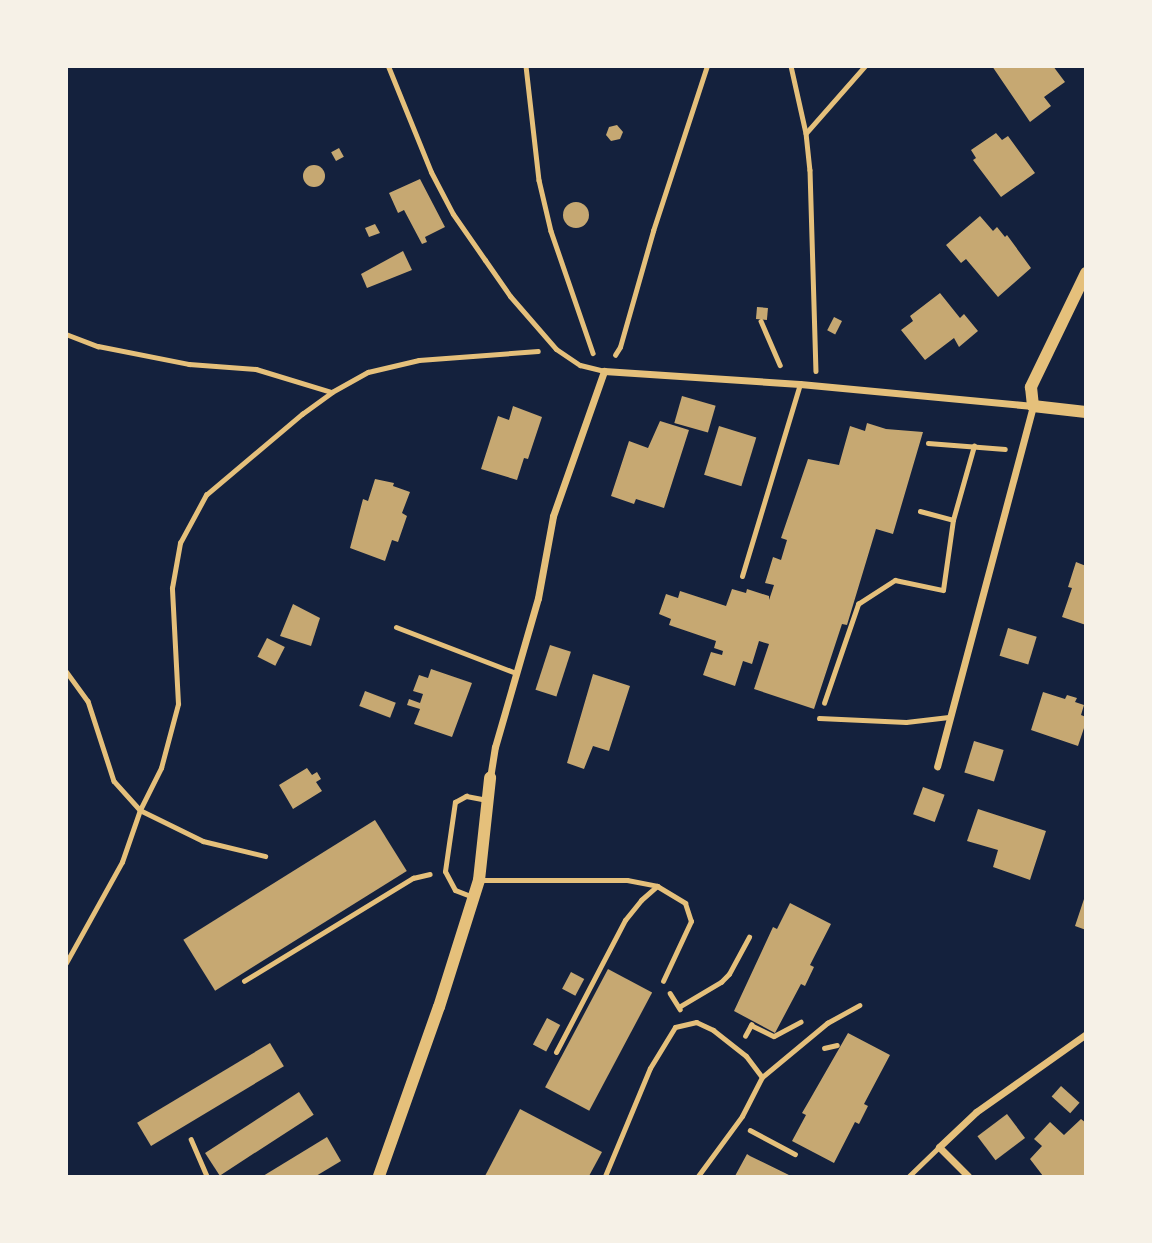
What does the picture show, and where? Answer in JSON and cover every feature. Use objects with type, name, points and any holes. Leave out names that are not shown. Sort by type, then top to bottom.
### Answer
[{"type":"street","points":[[937,766],[1023,450],[1033,406],[1031,387],[1086,273]]},
{"type":"street","points":[[379,1177],[474,898],[479,880],[486,800],[495,747],[538,598],[553,516],[604,371],[800,384],[1086,412]]},
{"type":"street","points":[[968,1177],[939,1147],[975,1112],[1086,1034]]},
{"type":"lane","points":[[388,66],[431,172],[453,214],[510,296],[556,349],[580,365],[604,371]]},
{"type":"lane","points":[[742,576],[800,384]]},
{"type":"lane","points":[[396,627],[516,673]]},
{"type":"lane","points":[[819,718],[906,722],[949,717]]},
{"type":"lane","points":[[474,898],[455,890],[444,871],[455,802],[466,796],[486,800]]},
{"type":"lane","points":[[479,880],[627,880],[657,886],[685,903],[691,921],[663,981]]},
{"type":"lane","points":[[556,1052],[625,920],[657,886]]},
{"type":"lane","points":[[698,1177],[742,1116],[762,1077],[827,1023],[859,1005]]},
{"type":"lane","points":[[605,1177],[650,1068],[669,1033],[688,1021],[713,1030],[746,1056],[762,1077]]},
{"type":"lane","points":[[909,1177],[939,1147]]},
{"type":"path","points":[[526,66],[539,180],[551,231],[593,353],[604,371],[620,347],[653,231],[707,66]]},
{"type":"path","points":[[791,66],[806,133],[812,209],[812,329],[816,386]]},
{"type":"path","points":[[806,133],[865,66]]},
{"type":"path","points":[[761,321],[775,354]]},
{"type":"path","points":[[66,334],[98,346],[189,364],[256,369],[332,392]]},
{"type":"path","points":[[66,963],[122,862],[140,810],[161,768],[178,704],[172,588],[180,543],[206,495],[332,392],[368,372],[419,360],[556,349]]},
{"type":"path","points":[[928,443],[1023,450]]},
{"type":"path","points":[[819,718],[858,604],[895,580],[943,590],[953,520],[974,446]]},
{"type":"path","points":[[920,511],[953,520]]},
{"type":"path","points":[[66,671],[88,701],[114,781],[140,810],[203,841],[265,856]]},
{"type":"path","points":[[244,981],[413,878],[444,871]]},
{"type":"path","points":[[679,1007],[721,982],[729,974],[749,937]]},
{"type":"path","points":[[663,981],[688,1021]]},
{"type":"path","points":[[751,1025],[774,1036],[809,1017]]},
{"type":"path","points":[[191,1139],[207,1177]]},
{"type":"path","points":[[766,1139],[794,1154]]},
{"type":"building","points":[[992,66],[1053,66],[1065,82],[1044,97],[1051,106],[1030,122]]},
{"type":"building","points":[[617,125],[623,132],[620,139],[611,141],[606,135],[609,127]]},
{"type":"building","points":[[996,133],[1002,140],[1008,136],[1035,173],[1001,197],[973,160],[976,158],[971,150]]},
{"type":"building","points":[[339,148],[344,157],[336,161],[331,152]]},
{"type":"building","points":[[314,165],[324,172],[325,176],[318,186],[314,187],[304,180],[303,176],[310,166]]},
{"type":"building","points":[[420,179],[445,227],[425,237],[427,242],[422,244],[404,210],[398,213],[389,193]]},
{"type":"building","points":[[576,202],[585,206],[589,215],[585,224],[576,228],[567,224],[563,215],[567,206]]},
{"type":"building","points":[[980,216],[993,231],[997,227],[1005,237],[1007,235],[1031,268],[998,297],[966,259],[961,263],[946,245]]},
{"type":"building","points":[[375,224],[380,233],[369,237],[365,228]]},
{"type":"building","points":[[403,251],[412,270],[367,288],[361,274]]},
{"type":"building","points":[[940,293],[960,318],[964,314],[978,331],[959,347],[954,338],[925,360],[901,330],[913,321],[910,316]]},
{"type":"building","points":[[757,307],[768,308],[767,320],[756,319]]},
{"type":"building","points":[[834,317],[842,321],[835,334],[827,330]]},
{"type":"building","points":[[682,396],[716,406],[708,433],[674,423]]},
{"type":"building","points":[[513,406],[542,417],[528,459],[524,458],[517,480],[481,469],[498,416],[509,420]]},
{"type":"building","points":[[660,421],[689,430],[664,508],[636,499],[634,504],[611,496],[629,441],[648,448]]},
{"type":"building","points":[[867,423],[886,429],[923,432],[893,534],[876,529],[847,625],[842,624],[814,709],[754,689],[769,644],[759,641],[752,664],[743,661],[735,686],[703,675],[711,652],[722,655],[723,651],[714,648],[716,641],[669,625],[671,619],[659,614],[666,594],[678,598],[680,591],[726,606],[732,589],[746,593],[747,589],[769,596],[769,600],[774,585],[765,583],[773,557],[781,560],[787,540],[781,538],[808,459],[839,465],[850,426],[865,431]]},
{"type":"building","points":[[719,426],[756,437],[741,486],[704,475]]},
{"type":"building","points":[[375,479],[394,483],[393,486],[410,492],[402,513],[407,516],[398,542],[392,540],[385,561],[350,548],[363,499],[368,501]]},
{"type":"building","points":[[1076,562],[1086,566],[1086,625],[1062,617],[1072,588],[1068,587]]},
{"type":"building","points":[[293,604],[320,618],[311,646],[280,636]]},
{"type":"building","points":[[1008,628],[1037,637],[1028,665],[1000,656]]},
{"type":"building","points":[[267,638],[285,647],[275,666],[257,657]]},
{"type":"building","points":[[550,645],[571,652],[556,696],[535,690]]},
{"type":"building","points":[[431,669],[472,683],[452,737],[414,724],[420,709],[407,705],[409,699],[420,703],[423,694],[413,691],[419,675],[428,678]]},
{"type":"building","points":[[593,674],[630,686],[609,751],[593,746],[584,769],[567,763]]},
{"type":"building","points":[[365,691],[396,703],[390,718],[359,706]]},
{"type":"building","points":[[1043,692],[1065,699],[1067,695],[1077,698],[1075,702],[1084,705],[1081,715],[1086,717],[1086,722],[1078,746],[1031,730]]},
{"type":"building","points":[[974,741],[1004,750],[994,782],[964,773]]},
{"type":"building","points":[[307,768],[312,775],[317,772],[321,779],[316,782],[322,791],[293,809],[279,785]]},
{"type":"building","points":[[923,787],[945,795],[935,822],[913,814]]},
{"type":"building","points":[[978,809],[1046,831],[1030,880],[993,867],[998,850],[967,841]]},
{"type":"building","points":[[375,820],[407,871],[215,991],[183,940]]},
{"type":"building","points":[[1086,896],[1086,930],[1075,926]]},
{"type":"building","points":[[790,903],[831,924],[810,965],[814,967],[805,986],[801,984],[775,1033],[734,1011],[773,927],[777,929]]},
{"type":"building","points":[[608,969],[652,992],[589,1111],[545,1087]]},
{"type":"building","points":[[571,972],[584,979],[575,996],[562,989]]},
{"type":"building","points":[[547,1018],[560,1025],[546,1052],[533,1044]]},
{"type":"building","points":[[848,1033],[890,1055],[864,1104],[868,1106],[859,1124],[855,1122],[834,1163],[792,1141],[806,1115],[802,1113]]},
{"type":"building","points":[[270,1043],[284,1066],[151,1146],[137,1123]]},
{"type":"building","points":[[1061,1086],[1080,1103],[1070,1113],[1052,1096]]},
{"type":"building","points":[[299,1092],[314,1115],[220,1176],[205,1153]]},
{"type":"building","points":[[520,1109],[602,1152],[589,1176],[485,1176]]},
{"type":"building","points":[[1007,1114],[1025,1138],[996,1160],[977,1136]]},
{"type":"building","points":[[1081,1119],[1086,1123],[1086,1176],[1043,1176],[1030,1159],[1042,1146],[1034,1139],[1050,1122],[1064,1135]]},
{"type":"building","points":[[327,1137],[341,1161],[316,1176],[263,1176]]},
{"type":"building","points":[[747,1154],[750,1156],[791,1176],[735,1176]]}]
